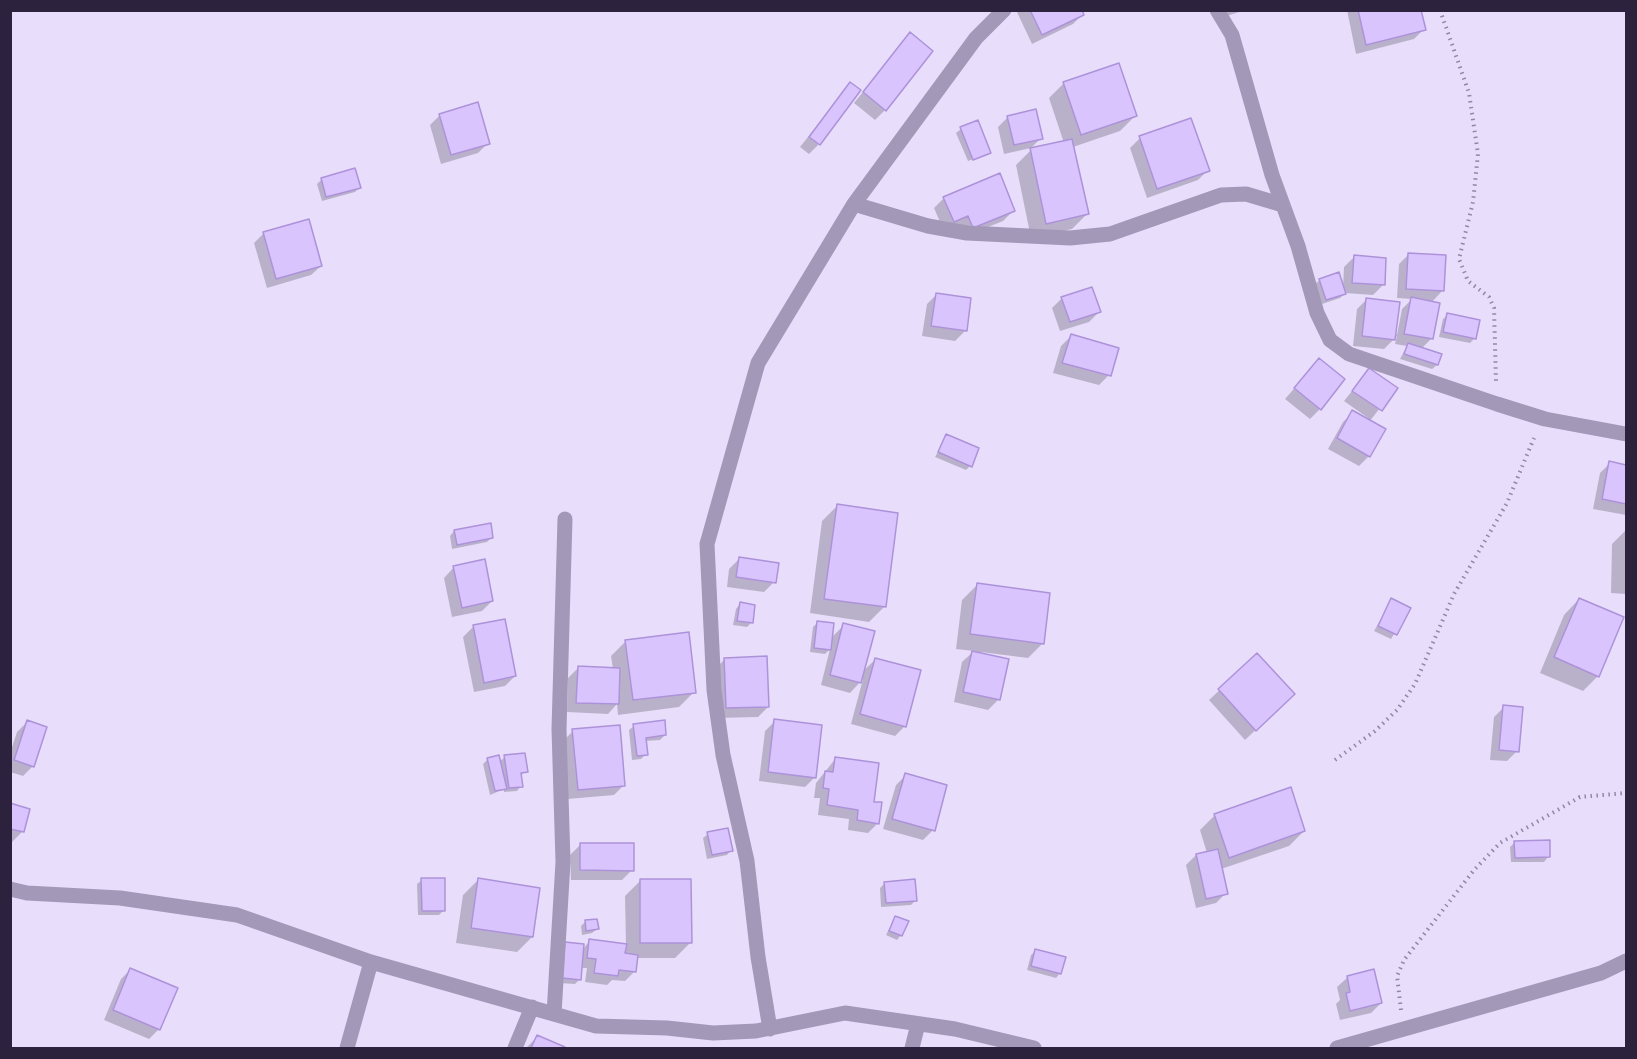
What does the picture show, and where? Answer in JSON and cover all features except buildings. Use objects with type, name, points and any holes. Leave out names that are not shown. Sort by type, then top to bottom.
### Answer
[{"type":"street","points":[[770,1029],[758,957],[747,861],[723,755],[714,690],[707,544],[758,363],[854,204],[976,38],[1004,10]]},
{"type":"street","points":[[1217,10],[1232,35],[1282,205],[1298,246],[1317,313],[1327,335],[1335,345],[1349,354],[1497,404],[1545,418],[1626,434]]},
{"type":"street","points":[[854,204],[928,225],[967,233],[1070,238],[1110,234],[1221,195],[1246,194],[1282,205]]},
{"type":"street","points":[[554,1014],[562,928],[563,862],[559,729],[565,519]]},
{"type":"street","points":[[10,889],[27,893],[120,898],[237,915],[371,962],[596,1026],[667,1028],[713,1033],[770,1029],[845,1013],[955,1029],[1034,1048]]},
{"type":"street","points":[[1337,1048],[1601,973],[1626,961]]},
{"type":"street","points":[[347,1048],[371,962]]},
{"type":"street","points":[[515,1048],[532,1006]]},
{"type":"street","points":[[912,1048],[918,1024]]},
{"type":"path","points":[[1440,10],[1469,93],[1475,123],[1479,154],[1477,179],[1459,260],[1468,281],[1489,297],[1494,308],[1497,404]]},
{"type":"path","points":[[1335,760],[1383,724],[1397,710],[1415,684],[1454,594],[1507,503],[1545,418]]},
{"type":"path","points":[[1404,1028],[1397,976],[1404,960],[1474,870],[1500,843],[1580,797],[1626,793]]}]
